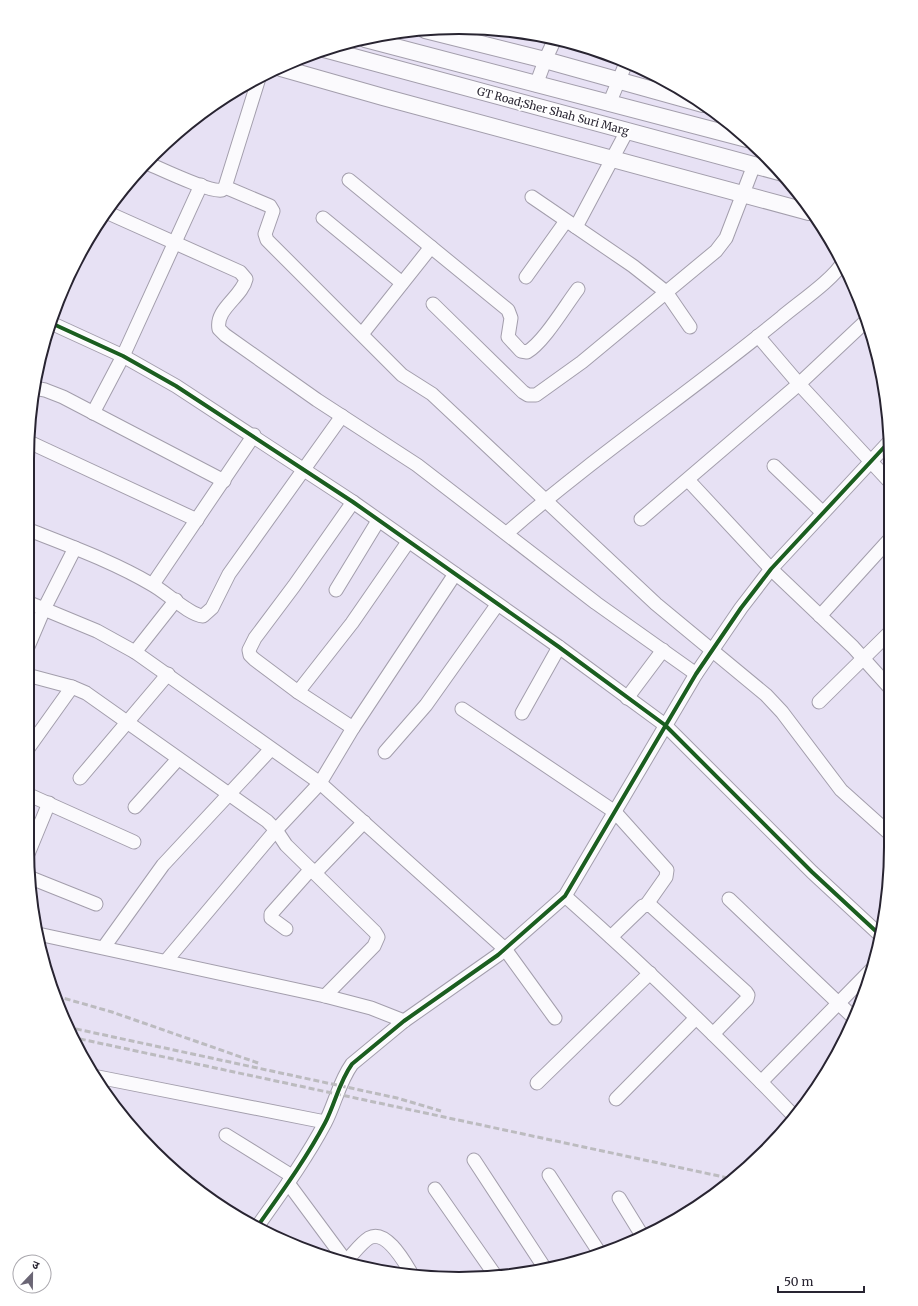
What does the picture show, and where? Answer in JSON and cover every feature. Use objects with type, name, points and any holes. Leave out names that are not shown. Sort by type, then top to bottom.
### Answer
[{"type":"main road","points":[[443,35],[545,60],[684,99]]},
{"type":"main road","name":"GT Road;Sher Shah Suri Marg","points":[[374,42],[735,136]]},
{"type":"main road","name":"GT Road;Sher Shah Suri Marg","points":[[336,52],[771,170]]},
{"type":"main road","points":[[288,70],[803,210]]},
{"type":"street","points":[[536,85],[552,44]]},
{"type":"street","points":[[609,104],[624,67]]},
{"type":"street","points":[[152,165],[217,191],[222,190],[225,187],[257,86]]},
{"type":"street","points":[[526,277],[571,224],[613,158],[627,131]]},
{"type":"street","points":[[433,304],[523,392],[533,396],[539,394],[582,362],[722,244],[754,166]]},
{"type":"street","points":[[350,180],[508,310],[511,318],[508,337],[524,352],[531,350],[549,329],[578,289]]},
{"type":"street","points":[[92,413],[123,356],[201,185]]},
{"type":"street","points":[[225,187],[270,206],[273,211],[265,234],[267,240],[402,375],[432,394],[656,604],[711,651],[740,672],[777,706],[841,790],[884,829]]},
{"type":"street","points":[[532,197],[633,266],[666,292],[690,327]]},
{"type":"street","points":[[112,215],[240,272],[246,279],[245,285],[241,292],[222,314],[218,322],[219,329],[247,352],[417,465],[596,603],[696,674]]},
{"type":"street","points":[[323,218],[402,283]]},
{"type":"street","points":[[362,334],[431,247]]},
{"type":"street","points":[[507,533],[545,500],[758,336],[838,268]]},
{"type":"street","points":[[56,325],[123,356],[176,386],[254,436],[353,502],[559,648],[665,726],[812,872],[876,931]]},
{"type":"street","points":[[641,520],[799,384],[862,325]]},
{"type":"street","points":[[758,336],[799,384],[884,476]]},
{"type":"street","points":[[40,390],[54,393],[224,481]]},
{"type":"street","points":[[34,531],[123,569],[153,584],[199,615],[207,614],[229,574],[342,416]]},
{"type":"street","points":[[153,584],[254,436]]},
{"type":"street","points":[[35,445],[197,520]]},
{"type":"street","points":[[261,1223],[325,1122],[346,1072],[352,1064],[404,1021],[505,949],[565,896],[696,674],[741,608],[771,569],[822,512],[884,448]]},
{"type":"street","points":[[774,466],[822,512]]},
{"type":"street","points":[[688,480],[771,569],[864,659],[884,681]]},
{"type":"street","points":[[353,502],[250,645],[250,655],[254,659],[298,692],[353,728]]},
{"type":"street","points":[[336,590],[378,521]]},
{"type":"street","points":[[298,692],[352,623],[408,542]]},
{"type":"street","points":[[820,616],[884,545]]},
{"type":"street","points":[[34,632],[44,608],[75,548]]},
{"type":"street","points":[[166,961],[276,830],[320,783],[353,728],[455,574]]},
{"type":"street","points":[[135,652],[176,600]]},
{"type":"street","points":[[34,604],[103,634],[135,652],[320,783],[505,949],[555,1018]]},
{"type":"street","points":[[385,752],[426,704],[497,605]]},
{"type":"street","points":[[818,702],[884,638]]},
{"type":"street","points":[[522,712],[559,648]]},
{"type":"street","points":[[627,698],[664,650]]},
{"type":"street","points":[[80,778],[168,674]]},
{"type":"street","points":[[34,677],[72,686],[95,699],[229,794],[276,830],[286,846],[378,936],[374,946],[324,996]]},
{"type":"street","points":[[34,740],[72,686]]},
{"type":"street","points":[[462,709],[615,812],[667,870],[666,877],[647,904],[643,906],[611,937]]},
{"type":"street","points":[[104,947],[163,865],[271,749]]},
{"type":"street","points":[[135,807],[178,759]]},
{"type":"street","points":[[34,797],[134,842]]},
{"type":"street","points":[[34,839],[49,803]]},
{"type":"street","points":[[286,929],[271,918],[271,914],[364,822]]},
{"type":"street","points":[[36,880],[96,904]]},
{"type":"street","points":[[565,896],[650,973],[791,1113]]},
{"type":"street","points":[[729,899],[850,1014]]},
{"type":"street","points":[[647,904],[658,911],[748,995],[747,999],[713,1034]]},
{"type":"street","points":[[43,935],[104,947],[324,996],[371,1008],[404,1021]]},
{"type":"street","points":[[537,1083],[650,973]]},
{"type":"street","points":[[761,1082],[863,979]]},
{"type":"street","points":[[616,1099],[696,1018]]},
{"type":"street","points":[[103,1078],[325,1122]]},
{"type":"street","points":[[226,1135],[290,1179],[343,1256]]},
{"type":"street","points":[[474,1160],[542,1264]]},
{"type":"street","points":[[549,1174],[597,1249]]},
{"type":"street","points":[[435,1189],[491,1271]]},
{"type":"street","points":[[619,1198],[640,1232]]},
{"type":"street","points":[[348,1258],[365,1241],[371,1237],[378,1236],[392,1245],[408,1268]]},
{"type":"railway","points":[[62,998],[112,1012],[261,1064]]},
{"type":"railway","points":[[75,1029],[397,1098],[441,1111]]},
{"type":"railway","points":[[80,1039],[726,1178]]},
{"type":"cycle path","points":[[56,325],[123,356],[176,386],[353,502],[559,647],[665,725],[812,872],[876,931]]},
{"type":"cycle path","points":[[260,1222],[310,1150],[328,1116],[344,1078],[352,1064],[404,1021],[498,955],[565,896],[696,674],[741,608],[771,569],[884,448]]}]
